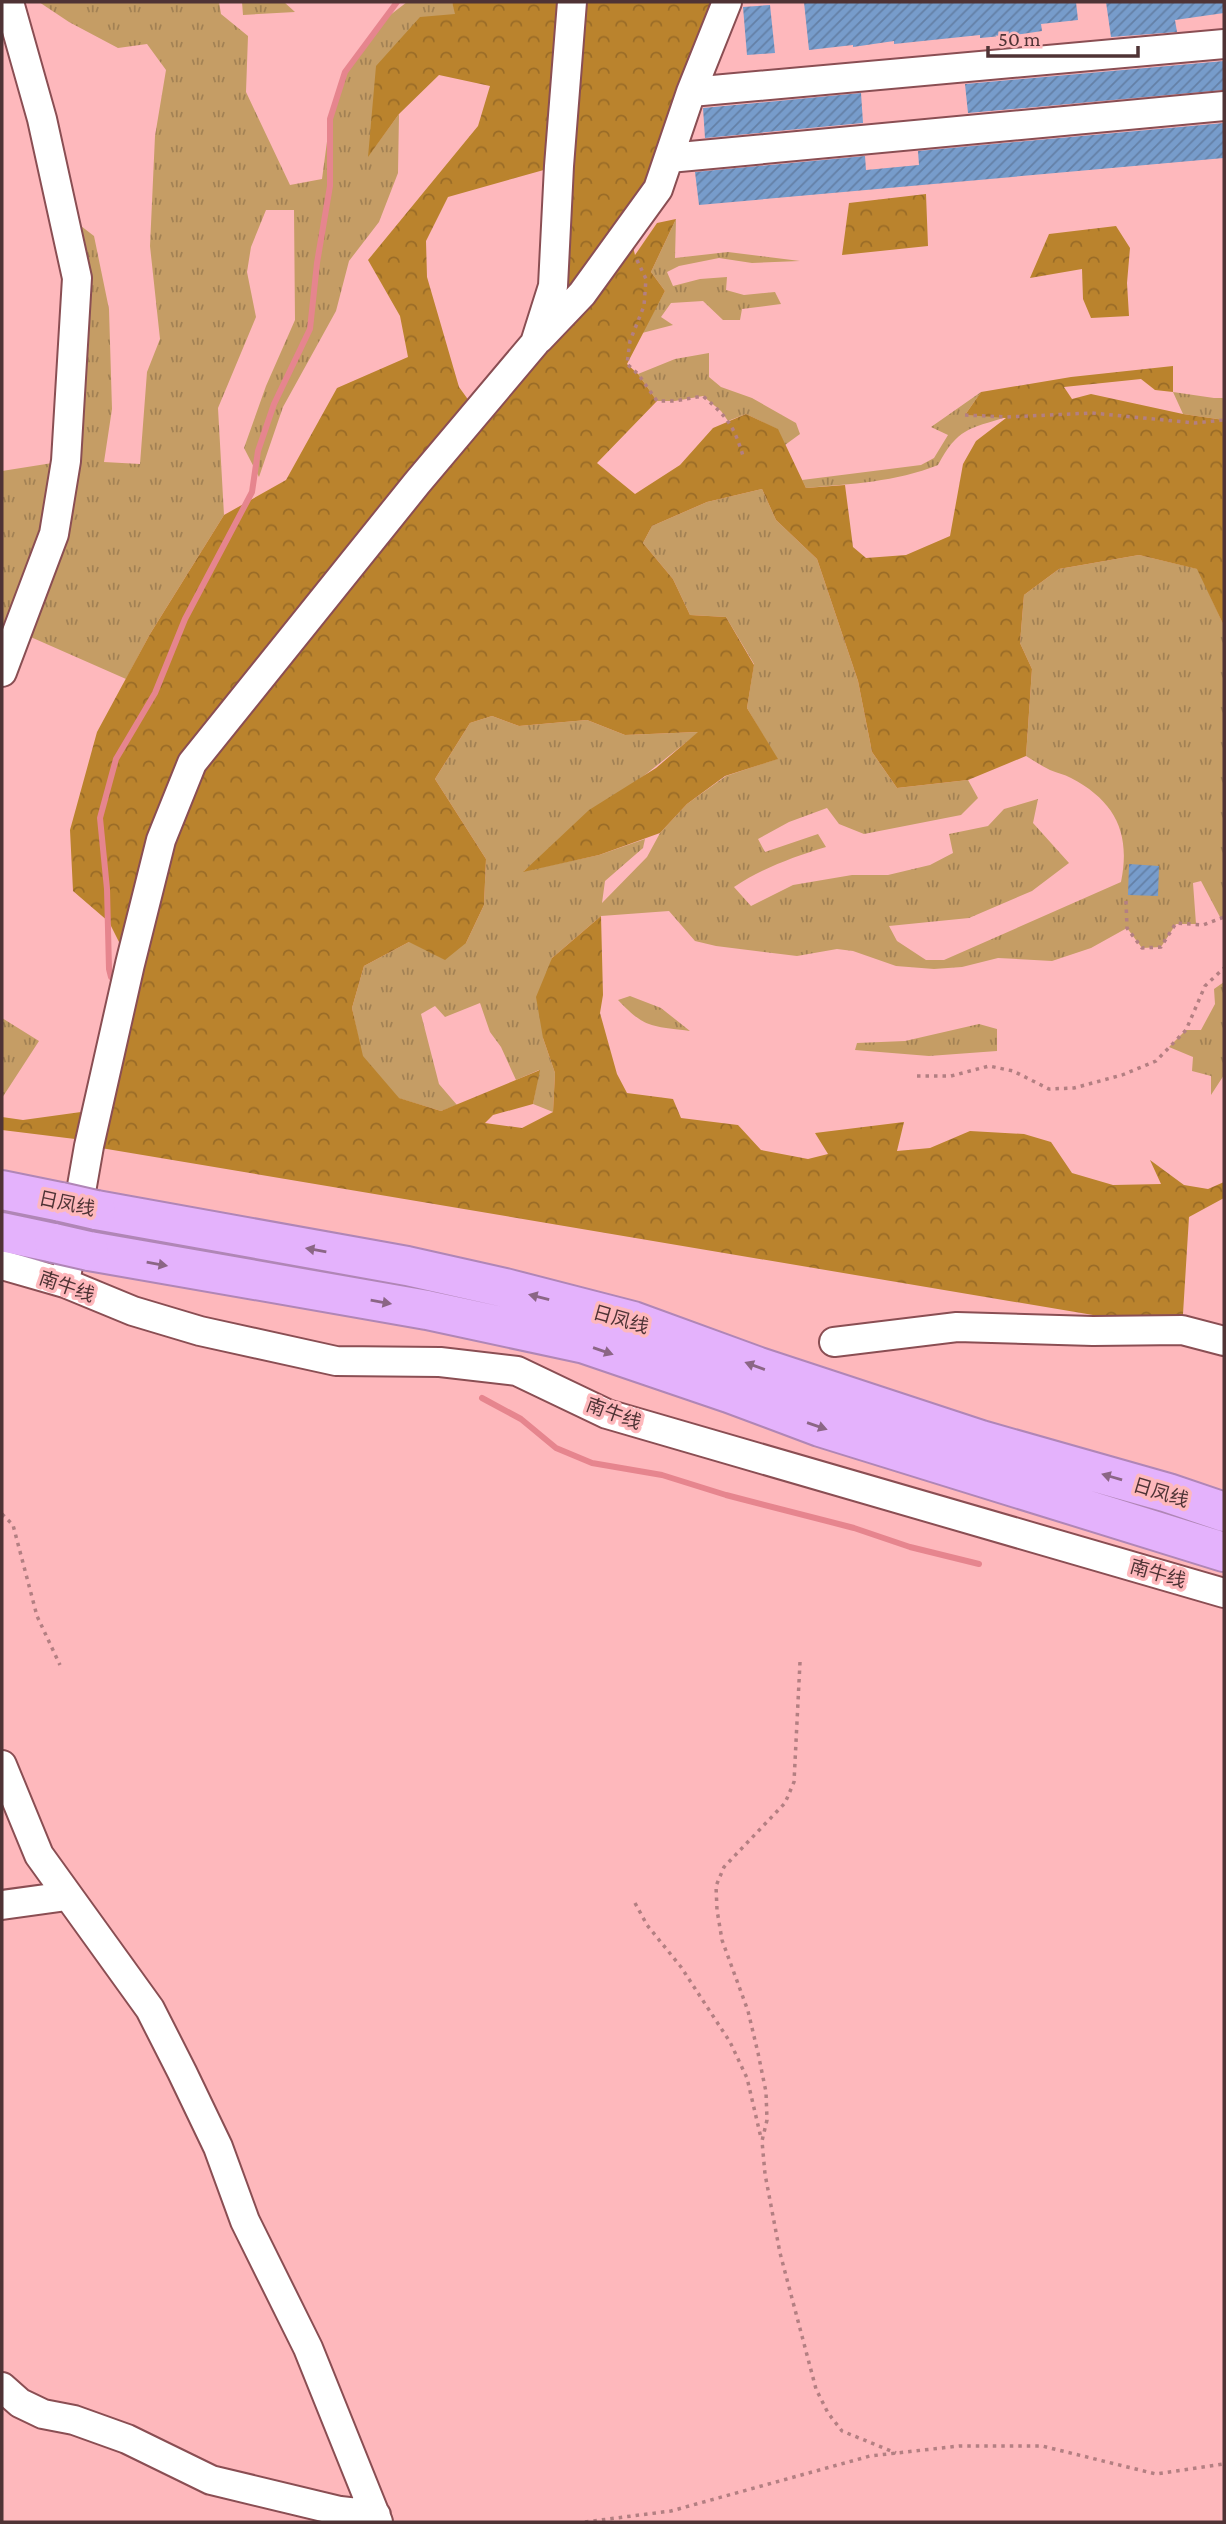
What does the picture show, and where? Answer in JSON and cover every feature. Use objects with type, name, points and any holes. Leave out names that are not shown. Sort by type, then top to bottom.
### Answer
[{"type":"highway","name":"日凤线","points":[[2,1190],[407,1266],[633,1321],[759,1367],[968,1436],[1168,1493],[1224,1512]]},
{"type":"highway","name":"日凤线","points":[[2,1232],[72,1247],[427,1310],[585,1345],[729,1393],[820,1427],[1224,1552]]},
{"type":"street","points":[[2,672],[54,534],[66,461],[77,278],[42,119],[9,2]]},
{"type":"street","points":[[535,343],[553,286],[572,2]]},
{"type":"street","points":[[65,1283],[89,1146],[133,952],[161,840],[192,763],[417,484],[535,343],[582,294],[658,190],[691,92],[727,2]]},
{"type":"street","points":[[691,92],[1224,44]]},
{"type":"street","points":[[669,158],[1224,106]]},
{"type":"street","name":"南牛线","points":[[2,1265],[65,1283],[133,1311],[200,1331],[336,1360],[440,1362],[517,1371],[607,1414],[1224,1593]]},
{"type":"street","points":[[834,1342],[957,1327],[1093,1331],[1181,1330],[1224,1341]]},
{"type":"street","points":[[2,1765],[39,1855],[66,1896],[109,1950],[155,2020],[218,2147],[245,2221],[308,2348],[377,2519]]},
{"type":"street","points":[[2,1905],[66,1896]]},
{"type":"street","points":[[8,2403],[74,2420],[127,2439],[211,2480],[377,2519]]},
{"type":"path","points":[[629,231],[635,256],[646,279],[644,306],[630,341],[627,364],[638,374],[657,401],[703,396],[721,411],[736,431],[744,459]]},
{"type":"path","points":[[965,415],[1007,417],[1092,413],[1195,423],[1224,420]]},
{"type":"path","points":[[1126,901],[1127,928],[1142,948],[1161,947],[1176,923],[1203,925],[1224,917]]},
{"type":"path","points":[[917,1076],[951,1076],[989,1066],[1013,1071],[1049,1089],[1074,1088],[1122,1075],[1156,1061],[1186,1030],[1205,986],[1224,968]]},
{"type":"path","points":[[2,1514],[13,1525],[37,1616],[60,1665]]},
{"type":"path","points":[[762,2141],[767,2120],[766,2092],[748,2011],[722,1940],[716,1886],[724,1867],[785,1803],[794,1782],[800,1662]]},
{"type":"path","points":[[635,1903],[730,2042],[747,2078],[762,2141],[765,2174],[780,2253],[816,2389],[828,2413],[842,2431],[897,2453]]},
{"type":"path","points":[[585,2522],[671,2511],[870,2456],[960,2446],[1042,2446],[1156,2474],[1224,2465]]},
{"type":"green space","points":[[39,2],[219,2],[221,14],[248,36],[246,92],[290,185],[322,179],[330,119],[345,72],[385,19],[407,2],[452,2],[456,14],[369,155],[399,114],[398,173],[379,222],[349,261],[336,311],[283,407],[259,477],[244,448],[266,386],[295,320],[294,210],[266,210],[251,247],[247,272],[256,317],[218,408],[224,515],[150,634],[126,679],[17,631],[2,672],[2,471],[65,461],[64,213],[94,236],[109,309],[112,409],[104,462],[140,464],[147,372],[160,339],[150,246],[155,136],[166,70],[147,44],[118,48],[69,22]]},
{"type":"green space","points":[[242,2],[284,2],[295,12],[243,15]]},
{"type":"green space","points":[[452,2],[727,2],[629,231],[635,255],[657,223],[676,219],[651,272],[665,291],[627,364],[638,374],[657,401],[597,463],[635,494],[680,465],[713,428],[746,414],[778,429],[806,488],[845,485],[853,547],[866,558],[906,555],[950,536],[963,464],[976,441],[1006,418],[965,415],[981,392],[1071,377],[1173,366],[1173,392],[1155,390],[1141,379],[1064,387],[1072,399],[1091,394],[1224,420],[1224,626],[1197,569],[1139,555],[1059,569],[1024,595],[1020,643],[1032,669],[1026,756],[968,780],[897,788],[872,752],[858,681],[817,559],[776,520],[762,489],[707,502],[652,526],[643,543],[673,579],[690,615],[726,617],[754,665],[747,708],[778,759],[725,776],[687,804],[660,833],[599,855],[523,872],[589,810],[656,768],[698,732],[625,735],[587,720],[519,726],[492,716],[470,723],[435,779],[486,859],[484,905],[466,943],[445,960],[409,942],[364,966],[352,1008],[363,1056],[399,1098],[441,1111],[540,1070],[533,1104],[493,1115],[485,1123],[522,1128],[553,1112],[555,1073],[543,1038],[536,997],[552,958],[601,916],[603,995],[600,1013],[617,1074],[627,1093],[673,1099],[681,1118],[738,1125],[761,1150],[808,1159],[828,1154],[815,1133],[904,1122],[897,1151],[930,1148],[970,1131],[1024,1134],[1051,1142],[1072,1173],[1113,1185],[1161,1184],[1150,1160],[1184,1185],[1208,1189],[1224,1182],[1224,1198],[1189,1217],[1182,1330],[89,1146],[130,964],[109,922],[73,891],[70,830],[97,732],[150,634],[224,515],[286,480],[337,388],[408,357],[400,316],[368,260],[478,126],[490,86],[439,75],[399,114],[368,157],[376,66],[420,17],[455,14]],"holes":[[[558,166],[535,343],[477,412],[459,387],[427,277],[426,241],[448,197]]]},
{"type":"green space","points":[[926,194],[928,246],[842,255],[849,203]]},
{"type":"green space","points":[[676,219],[675,258],[728,252],[800,261],[752,263],[719,258],[679,266],[667,272],[673,286],[700,279],[727,277],[726,290],[744,295],[775,292],[781,304],[742,309],[740,320],[723,320],[703,301],[671,303],[661,317],[673,325],[642,333],[665,291],[651,272]]},
{"type":"green space","points":[[1116,226],[1130,248],[1127,283],[1129,316],[1091,318],[1083,299],[1082,269],[1030,278],[1049,234]]},
{"type":"green space","points":[[709,353],[709,377],[721,387],[752,398],[796,423],[800,434],[785,445],[777,429],[746,414],[728,421],[721,411],[703,396],[657,401],[638,374],[675,359]]},
{"type":"green space","points":[[981,392],[965,415],[1007,417],[965,432],[952,444],[938,465],[890,479],[806,488],[802,480],[921,465],[934,458],[948,435],[931,427]]},
{"type":"green space","points":[[1173,392],[1224,398],[1224,420],[1183,414]]},
{"type":"green space","points":[[762,489],[776,520],[817,559],[858,681],[872,752],[897,788],[968,780],[978,798],[961,815],[864,834],[839,824],[827,808],[789,822],[758,839],[765,852],[818,834],[826,847],[778,864],[734,887],[751,906],[793,885],[852,875],[888,875],[930,865],[953,853],[949,834],[988,826],[1004,809],[1038,799],[1033,823],[1069,863],[1032,891],[969,918],[889,926],[897,941],[926,960],[944,960],[1121,882],[1124,848],[1116,820],[1109,808],[1086,787],[1026,756],[1032,669],[1020,643],[1024,595],[1059,569],[1139,555],[1198,569],[1224,626],[1224,917],[1220,917],[1201,881],[1193,883],[1196,924],[1176,924],[1161,947],[1142,948],[1127,928],[1091,948],[1052,961],[998,958],[962,967],[934,969],[896,966],[853,951],[837,949],[797,956],[716,946],[695,941],[669,911],[601,916],[552,958],[543,1038],[555,1073],[553,1112],[533,1104],[539,1070],[516,1080],[501,1047],[490,1032],[480,1003],[445,1017],[435,1006],[421,1014],[439,1084],[457,1105],[441,1111],[398,1098],[362,1056],[352,1008],[364,966],[409,942],[466,943],[484,905],[486,859],[435,779],[470,723],[492,716],[519,726],[587,720],[625,735],[699,732],[524,871],[599,855],[645,839],[643,848],[605,881],[602,903],[647,857],[660,833],[687,804],[726,776],[777,759],[747,708],[754,664],[726,617],[690,615],[673,579],[643,543],[652,526],[707,502]]},
{"type":"green space","points":[[1224,982],[1224,1075],[1211,1095],[1211,1076],[1192,1071],[1193,1057],[1169,1047],[1186,1030],[1201,1030],[1215,1004],[1214,989]]},
{"type":"green space","points":[[630,996],[661,1008],[690,1031],[658,1027],[643,1021],[618,1000]]},
{"type":"green space","points":[[2,1018],[39,1041],[2,1098]]},
{"type":"green space","points":[[979,1024],[997,1029],[997,1051],[929,1056],[855,1050],[857,1043],[905,1041]]},
{"type":"green space","points":[[81,1112],[75,1139],[2,1130],[2,1117],[23,1120]]},
{"type":"building","points":[[804,2],[1076,2],[1078,20],[1041,24],[1042,31],[1022,34],[980,38],[980,35],[894,44],[894,41],[809,50]]},
{"type":"building","points":[[1106,2],[1224,2],[1224,13],[1175,20],[1177,32],[1111,37]]},
{"type":"building","points":[[770,5],[775,53],[747,55],[743,7]]},
{"type":"building","points":[[1224,61],[1224,90],[968,113],[965,84]]},
{"type":"building","points":[[861,93],[863,123],[705,138],[703,108]]},
{"type":"building","points":[[1224,123],[1224,158],[699,205],[695,172],[865,156],[866,170],[919,165],[918,151]]},
{"type":"building","points":[[1129,864],[1159,866],[1158,896],[1128,895]]},
{"type":"waterway","points":[[111,977],[100,818],[116,759],[155,693],[185,619],[252,492],[258,451],[274,404],[310,329],[317,263],[330,186],[330,119],[345,72],[397,2]]},
{"type":"waterway","points":[[482,1398],[521,1419],[556,1448],[592,1463],[662,1475],[726,1495],[854,1528],[910,1547],[979,1564]]}]
